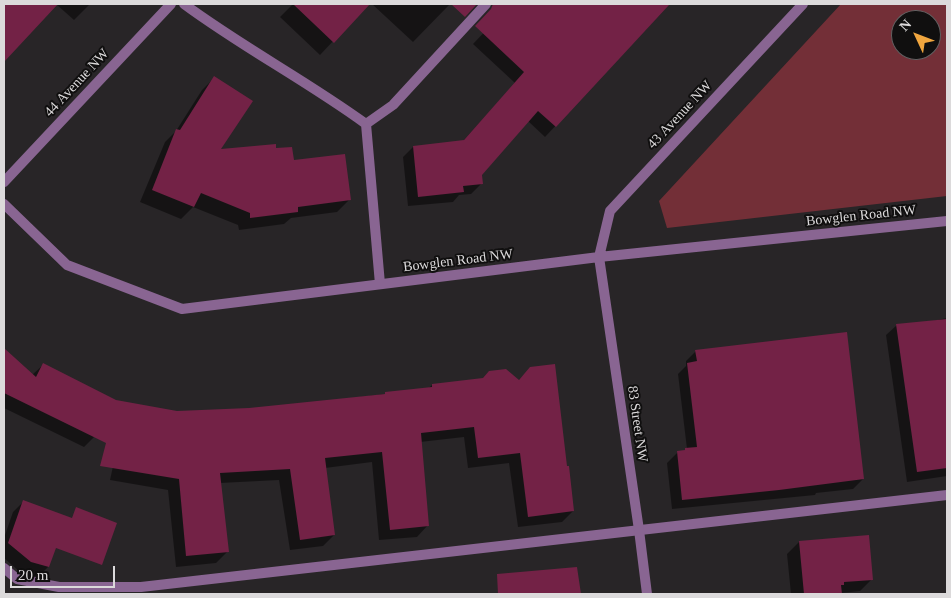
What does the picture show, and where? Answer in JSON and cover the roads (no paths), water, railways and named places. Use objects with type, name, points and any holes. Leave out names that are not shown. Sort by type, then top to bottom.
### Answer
[{"type":"street","name":"44 Avenue NW","points":[[4,182],[171,4]]},
{"type":"street","points":[[184,4],[213,26],[340,105],[366,124],[380,284]]},
{"type":"street","points":[[366,124],[393,105],[486,4]]},
{"type":"street","name":"43 Avenue NW","points":[[599,257],[610,211],[803,4]]},
{"type":"street","name":"Bowglen Road NW","points":[[4,204],[67,265],[182,309],[599,257],[947,221]]},
{"type":"street","name":"83 Street NW","points":[[599,257],[647,594]]},
{"type":"street","points":[[4,568],[17,579],[59,587],[140,586],[947,495]]}]
